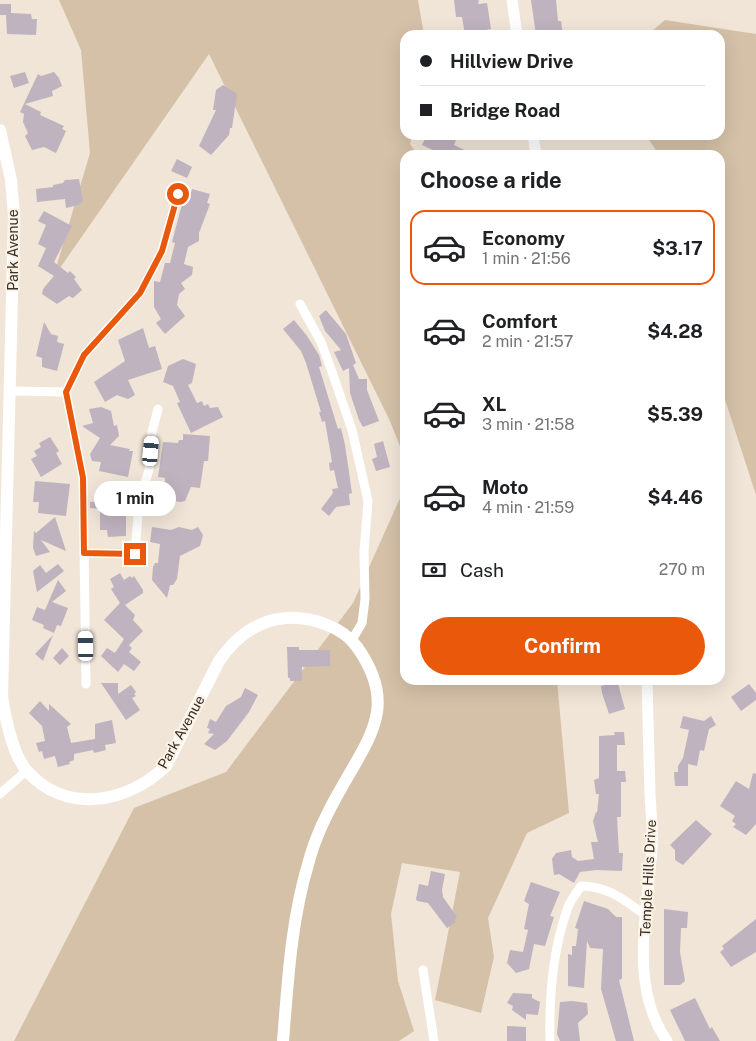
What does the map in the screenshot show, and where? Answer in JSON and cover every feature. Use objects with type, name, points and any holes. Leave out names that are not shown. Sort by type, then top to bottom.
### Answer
[{"type":"main road","name":"Park Avenue","points":[[0,130],[9,171],[14,216],[2,696],[8,730],[26,771],[50,788],[69,798],[122,795],[153,778],[166,766],[219,661],[230,646],[245,633],[260,624],[278,618],[294,617],[332,627],[352,640],[365,658],[375,680],[378,697],[377,714],[371,736],[330,807],[309,860],[292,933],[283,1041]]},
{"type":"street","points":[[512,0],[516,30]]},
{"type":"street","points":[[86,684],[83,478],[66,392],[84,355],[140,293],[162,251],[178,194]]},
{"type":"street","points":[[300,304],[321,342],[332,372],[352,430],[368,501],[364,552],[365,600],[362,623],[352,640]]},
{"type":"street","points":[[11,391],[66,392]]},
{"type":"street","points":[[84,553],[135,554],[139,502],[149,470],[152,432],[158,409]]},
{"type":"street","name":"Temple Hills Drive","points":[[647,685],[652,848],[644,914],[648,1004],[655,1025],[667,1041]]},
{"type":"street","points":[[0,794],[26,771]]},
{"type":"street","points":[[550,1041],[550,1012],[561,934],[567,908],[581,886],[596,886],[610,891],[644,914]]},
{"type":"street","points":[[423,970],[434,1041]]},
{"type":"shaded area","points":[[59,0],[418,0],[423,30],[400,30],[400,140],[411,140],[410,144],[414,150],[400,150],[400,446],[390,421],[209,54],[53,278],[90,153],[81,50]]},
{"type":"shaded area","points":[[665,20],[756,34],[756,495],[725,399],[725,150],[656,150],[649,140],[725,140],[725,30],[653,30]]},
{"type":"shaded area","points":[[400,498],[400,685],[557,685],[569,813],[527,833],[488,918],[494,957],[481,1013],[435,1000],[460,872],[402,863],[391,914],[398,981],[414,1031],[399,1041],[14,1041],[134,808],[226,772],[353,603]]},
{"type":"building","points":[[454,0],[479,0],[478,4],[487,3],[491,29],[464,30],[462,17],[456,17]]},
{"type":"building","points":[[531,0],[556,0],[558,21],[561,21],[562,30],[535,30]]},
{"type":"building","points":[[0,4],[11,4],[11,13],[31,14],[32,19],[37,19],[36,35],[7,34],[6,15],[0,15]]},
{"type":"building","points":[[25,72],[29,83],[14,88],[10,76]]},
{"type":"building","points":[[54,72],[62,86],[52,91],[53,96],[25,104],[41,112],[40,115],[64,126],[62,129],[66,131],[56,153],[44,147],[32,150],[25,136],[28,133],[23,122],[24,114],[20,112],[38,74],[41,76]]},
{"type":"building","points":[[223,85],[237,94],[232,128],[230,128],[229,135],[211,155],[199,146],[216,110],[213,110],[216,90]]},
{"type":"building","points":[[424,140],[456,140],[454,145],[464,150],[432,150],[422,145]]},
{"type":"building","points":[[177,159],[192,167],[187,178],[171,171]]},
{"type":"building","points":[[79,179],[83,201],[78,205],[66,208],[65,199],[37,202],[36,189],[53,187],[53,185],[63,183],[65,180]]},
{"type":"building","points":[[192,189],[210,194],[207,203],[210,204],[199,233],[199,241],[188,247],[184,264],[193,267],[192,275],[181,283],[185,289],[179,294],[177,305],[185,316],[165,334],[156,323],[161,319],[154,307],[154,281],[160,282],[165,263],[170,263],[175,243],[172,242],[182,204],[184,201],[189,201]]},
{"type":"building","points":[[44,211],[72,226],[54,262],[68,273],[70,271],[76,277],[74,279],[82,290],[73,298],[69,296],[57,304],[42,294],[43,289],[54,276],[38,266],[46,248],[38,244],[46,225],[38,221]]},
{"type":"building","points":[[326,310],[346,334],[356,363],[353,365],[359,379],[367,379],[367,390],[379,421],[363,427],[359,420],[350,393],[349,368],[343,371],[334,352],[341,350],[325,331],[319,316]]},
{"type":"building","points":[[294,320],[319,355],[322,366],[319,367],[338,429],[341,428],[345,445],[352,493],[349,494],[350,505],[336,507],[329,516],[321,509],[333,493],[332,489],[338,488],[334,470],[330,471],[329,463],[332,462],[325,421],[322,422],[319,412],[321,412],[306,363],[301,351],[283,329]]},
{"type":"building","points":[[44,322],[51,334],[58,336],[57,342],[64,344],[57,371],[42,367],[42,358],[36,356]]},
{"type":"building","points":[[143,328],[149,348],[155,346],[162,369],[128,380],[135,395],[128,399],[117,395],[105,402],[94,382],[125,361],[118,340]]},
{"type":"building","points":[[183,359],[196,364],[192,383],[188,385],[197,403],[202,401],[204,406],[208,404],[210,408],[218,407],[223,417],[191,433],[177,403],[180,402],[173,386],[163,382],[168,366]]},
{"type":"building","points":[[101,407],[111,411],[114,426],[117,425],[119,436],[110,445],[133,451],[128,477],[99,471],[101,462],[92,461],[90,454],[100,438],[82,426],[93,423],[89,409]]},
{"type":"building","points":[[183,434],[210,436],[208,461],[204,461],[200,488],[191,487],[185,501],[181,502],[172,501],[173,495],[165,494],[165,478],[158,477],[163,442],[178,443],[179,440],[183,440]]},
{"type":"building","points":[[50,437],[59,451],[56,453],[62,464],[41,477],[31,459],[37,456],[34,451],[41,447],[39,443]]},
{"type":"building","points":[[383,441],[390,467],[376,471],[372,459],[377,457],[374,444]]},
{"type":"building","points":[[35,481],[70,484],[66,516],[38,513],[39,502],[33,502]]},
{"type":"building","points":[[101,496],[114,513],[119,509],[126,509],[126,536],[108,537],[107,530],[100,530],[100,509],[90,508],[90,502],[100,501]]},
{"type":"building","points":[[55,517],[66,551],[41,540],[50,552],[36,556],[33,548],[34,531],[36,533]]},
{"type":"building","points":[[152,527],[171,530],[179,527],[192,530],[198,527],[203,535],[200,546],[180,556],[177,579],[173,585],[170,585],[167,598],[152,580],[153,567],[155,563],[158,563],[160,544],[150,542]]},
{"type":"building","points":[[58,564],[64,571],[37,592],[33,571],[40,565],[46,573]]},
{"type":"building","points":[[120,573],[124,580],[134,576],[143,590],[143,593],[125,605],[135,615],[133,620],[143,631],[129,645],[132,648],[129,652],[141,662],[134,671],[124,664],[118,672],[101,656],[107,648],[115,653],[124,639],[104,620],[120,603],[111,589],[114,587],[110,579]]},
{"type":"building","points":[[58,580],[66,591],[52,602],[68,608],[61,626],[57,625],[54,633],[43,628],[44,625],[32,620],[37,607],[45,610]]},
{"type":"building","points":[[53,635],[43,661],[35,654]]},
{"type":"building","points":[[287,647],[299,647],[299,650],[330,650],[330,666],[302,667],[302,681],[290,681],[290,678],[288,678]]},
{"type":"building","points":[[62,648],[69,656],[60,665],[53,658]]},
{"type":"building","points":[[101,683],[118,683],[118,694],[131,685],[136,692],[134,694],[136,696],[132,698],[140,710],[126,720]]},
{"type":"building","points":[[749,684],[756,693],[756,700],[741,711],[731,697]]},
{"type":"building","points":[[618,685],[625,709],[609,714],[601,686]]},
{"type":"building","points":[[245,688],[258,695],[249,712],[227,741],[215,750],[204,744],[214,734],[208,733],[210,729],[207,728],[210,719],[216,722],[226,706],[241,697]]},
{"type":"building","points":[[40,701],[49,711],[49,704],[71,724],[67,727],[71,743],[95,739],[95,724],[112,720],[116,743],[105,745],[106,750],[94,753],[93,750],[74,754],[74,760],[69,762],[70,764],[58,767],[55,756],[44,759],[42,751],[39,752],[36,743],[45,741],[42,726],[29,713]]},
{"type":"building","points":[[683,716],[704,721],[711,716],[716,725],[709,729],[704,751],[700,750],[697,766],[688,764],[688,786],[675,786],[674,772],[678,772],[678,766],[683,758],[689,730],[680,728]]},
{"type":"building","points":[[614,732],[624,732],[625,745],[617,745],[617,771],[625,771],[626,782],[621,782],[621,817],[617,817],[619,853],[623,853],[622,871],[596,870],[580,872],[574,883],[559,874],[554,875],[552,859],[556,853],[571,850],[572,857],[578,861],[594,859],[591,842],[598,842],[593,821],[597,813],[599,794],[596,794],[594,780],[599,778],[599,736],[615,735]]},
{"type":"building","points":[[753,773],[756,774],[756,824],[746,835],[733,827],[736,824],[732,821],[735,816],[720,806],[736,781],[749,789]]},
{"type":"building","points":[[696,820],[712,834],[683,865],[675,860],[675,850],[670,845]]},
{"type":"building","points":[[431,871],[445,874],[442,890],[443,897],[457,917],[454,920],[456,922],[447,928],[428,903],[417,901],[416,899],[419,884],[428,886]]},
{"type":"building","points":[[531,882],[560,892],[550,916],[554,917],[545,946],[534,944],[529,969],[516,973],[507,963],[510,950],[523,952],[528,930],[524,929],[529,904],[524,901]]},
{"type":"building","points":[[584,901],[608,909],[616,917],[622,917],[622,979],[619,980],[634,1041],[616,1041],[601,989],[603,949],[590,948],[587,941],[584,988],[568,986],[568,954],[572,955],[572,946],[576,946],[578,929],[575,928]]},
{"type":"building","points":[[664,909],[688,912],[687,928],[681,928],[680,952],[685,981],[680,985],[664,985]]},
{"type":"building","points":[[756,919],[756,952],[731,967],[720,952],[724,949],[722,946]]},
{"type":"building","points":[[513,993],[532,994],[532,998],[540,1002],[538,1015],[526,1014],[526,1020],[512,1010],[513,1006],[507,1003]]},
{"type":"building","points":[[695,998],[710,1029],[712,1027],[720,1041],[685,1041],[670,1010]]},
{"type":"building","points":[[560,1002],[587,1003],[588,1014],[578,1023],[580,1041],[560,1041],[557,1034]]},
{"type":"building","points":[[507,1026],[526,1027],[526,1041],[507,1041]]},
{"type":"route","points":[[135,554],[84,553],[83,478],[66,392],[84,355],[140,293],[162,251],[178,194]]}]
